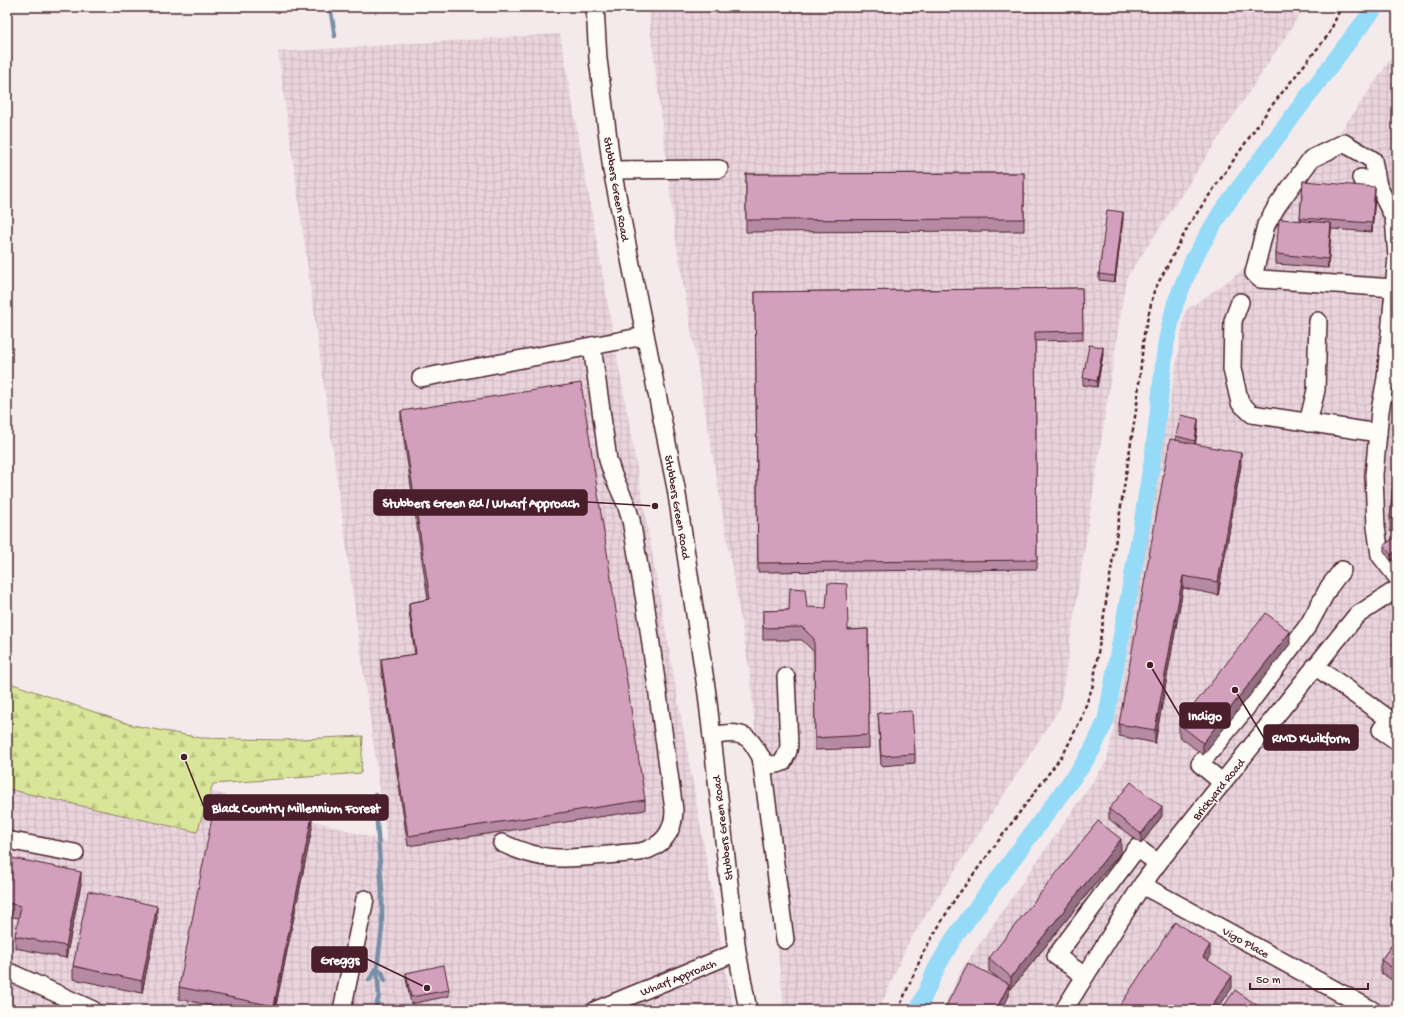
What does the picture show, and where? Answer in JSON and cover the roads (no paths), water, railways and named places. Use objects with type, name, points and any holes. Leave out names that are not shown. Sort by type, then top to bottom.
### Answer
[{"type":"street","name":"Stubbers Green Road","points":[[595,7],[598,59],[612,170],[676,488],[707,694],[737,952],[748,1010]]},
{"type":"street","points":[[1394,288],[1260,279],[1254,273],[1266,225],[1277,206],[1311,159],[1344,143],[1373,160],[1378,186],[1394,218],[1397,257],[1386,378],[1380,411],[1374,475],[1376,526],[1380,555],[1397,577]]},
{"type":"street","points":[[612,170],[719,169]]},
{"type":"street","points":[[1361,178],[1378,186]]},
{"type":"street","points":[[1240,302],[1233,322],[1232,369],[1240,403],[1252,414],[1378,433]]},
{"type":"street","points":[[1308,423],[1316,390],[1318,320]]},
{"type":"street","points":[[421,378],[645,336]]},
{"type":"street","points":[[502,843],[537,855],[559,858],[640,852],[651,849],[659,844],[671,829],[674,820],[674,810],[646,601],[631,520],[608,460],[592,346]]},
{"type":"street","points":[[1223,783],[1200,764],[1246,708],[1309,624],[1329,587],[1342,570]]},
{"type":"street","name":"Brickyard Road","points":[[1064,1010],[1142,885],[1158,863],[1356,616],[1397,589]]},
{"type":"street","points":[[1315,666],[1389,719],[1381,730],[1397,741]]},
{"type":"street","points":[[712,736],[729,733],[745,737],[769,765],[777,765],[783,762],[788,751],[786,677]]},
{"type":"street","points":[[761,757],[785,940]]},
{"type":"street","points":[[7,840],[75,853]]},
{"type":"street","points":[[1085,976],[1056,956],[1137,848],[1158,863]]},
{"type":"street","name":"Vigo Place","points":[[1142,885],[1372,1010]]},
{"type":"street","points":[[342,1010],[365,899]]},
{"type":"street","name":"Wharf Approach","points":[[596,1010],[737,952]]},
{"type":"street","points":[[7,971],[93,1010]]},
{"type":"waterway","points":[[330,7],[335,36]]},
{"type":"waterway","points":[[918,1010],[937,967],[954,938],[1084,763],[1106,720],[1154,449],[1166,343],[1175,304],[1194,258],[1221,212],[1376,7]]},
{"type":"waterway","points":[[375,795],[382,892],[382,928],[377,968],[379,996],[375,1010]]},
{"type":"waterway","points":[[369,980],[377,968],[382,972],[385,981]]},
{"type":"place","name":"Stubbers Green Rd / Wharf Approach","points":[[655,506]]},
{"type":"place","name":"Indigo","points":[[1150,665]]},
{"type":"place","name":"RMD Kwikform","points":[[1235,690]]},
{"type":"place","name":"Black Country Millennium Forest","points":[[184,757]]},
{"type":"place","name":"Greggs","points":[[427,988]]}]
